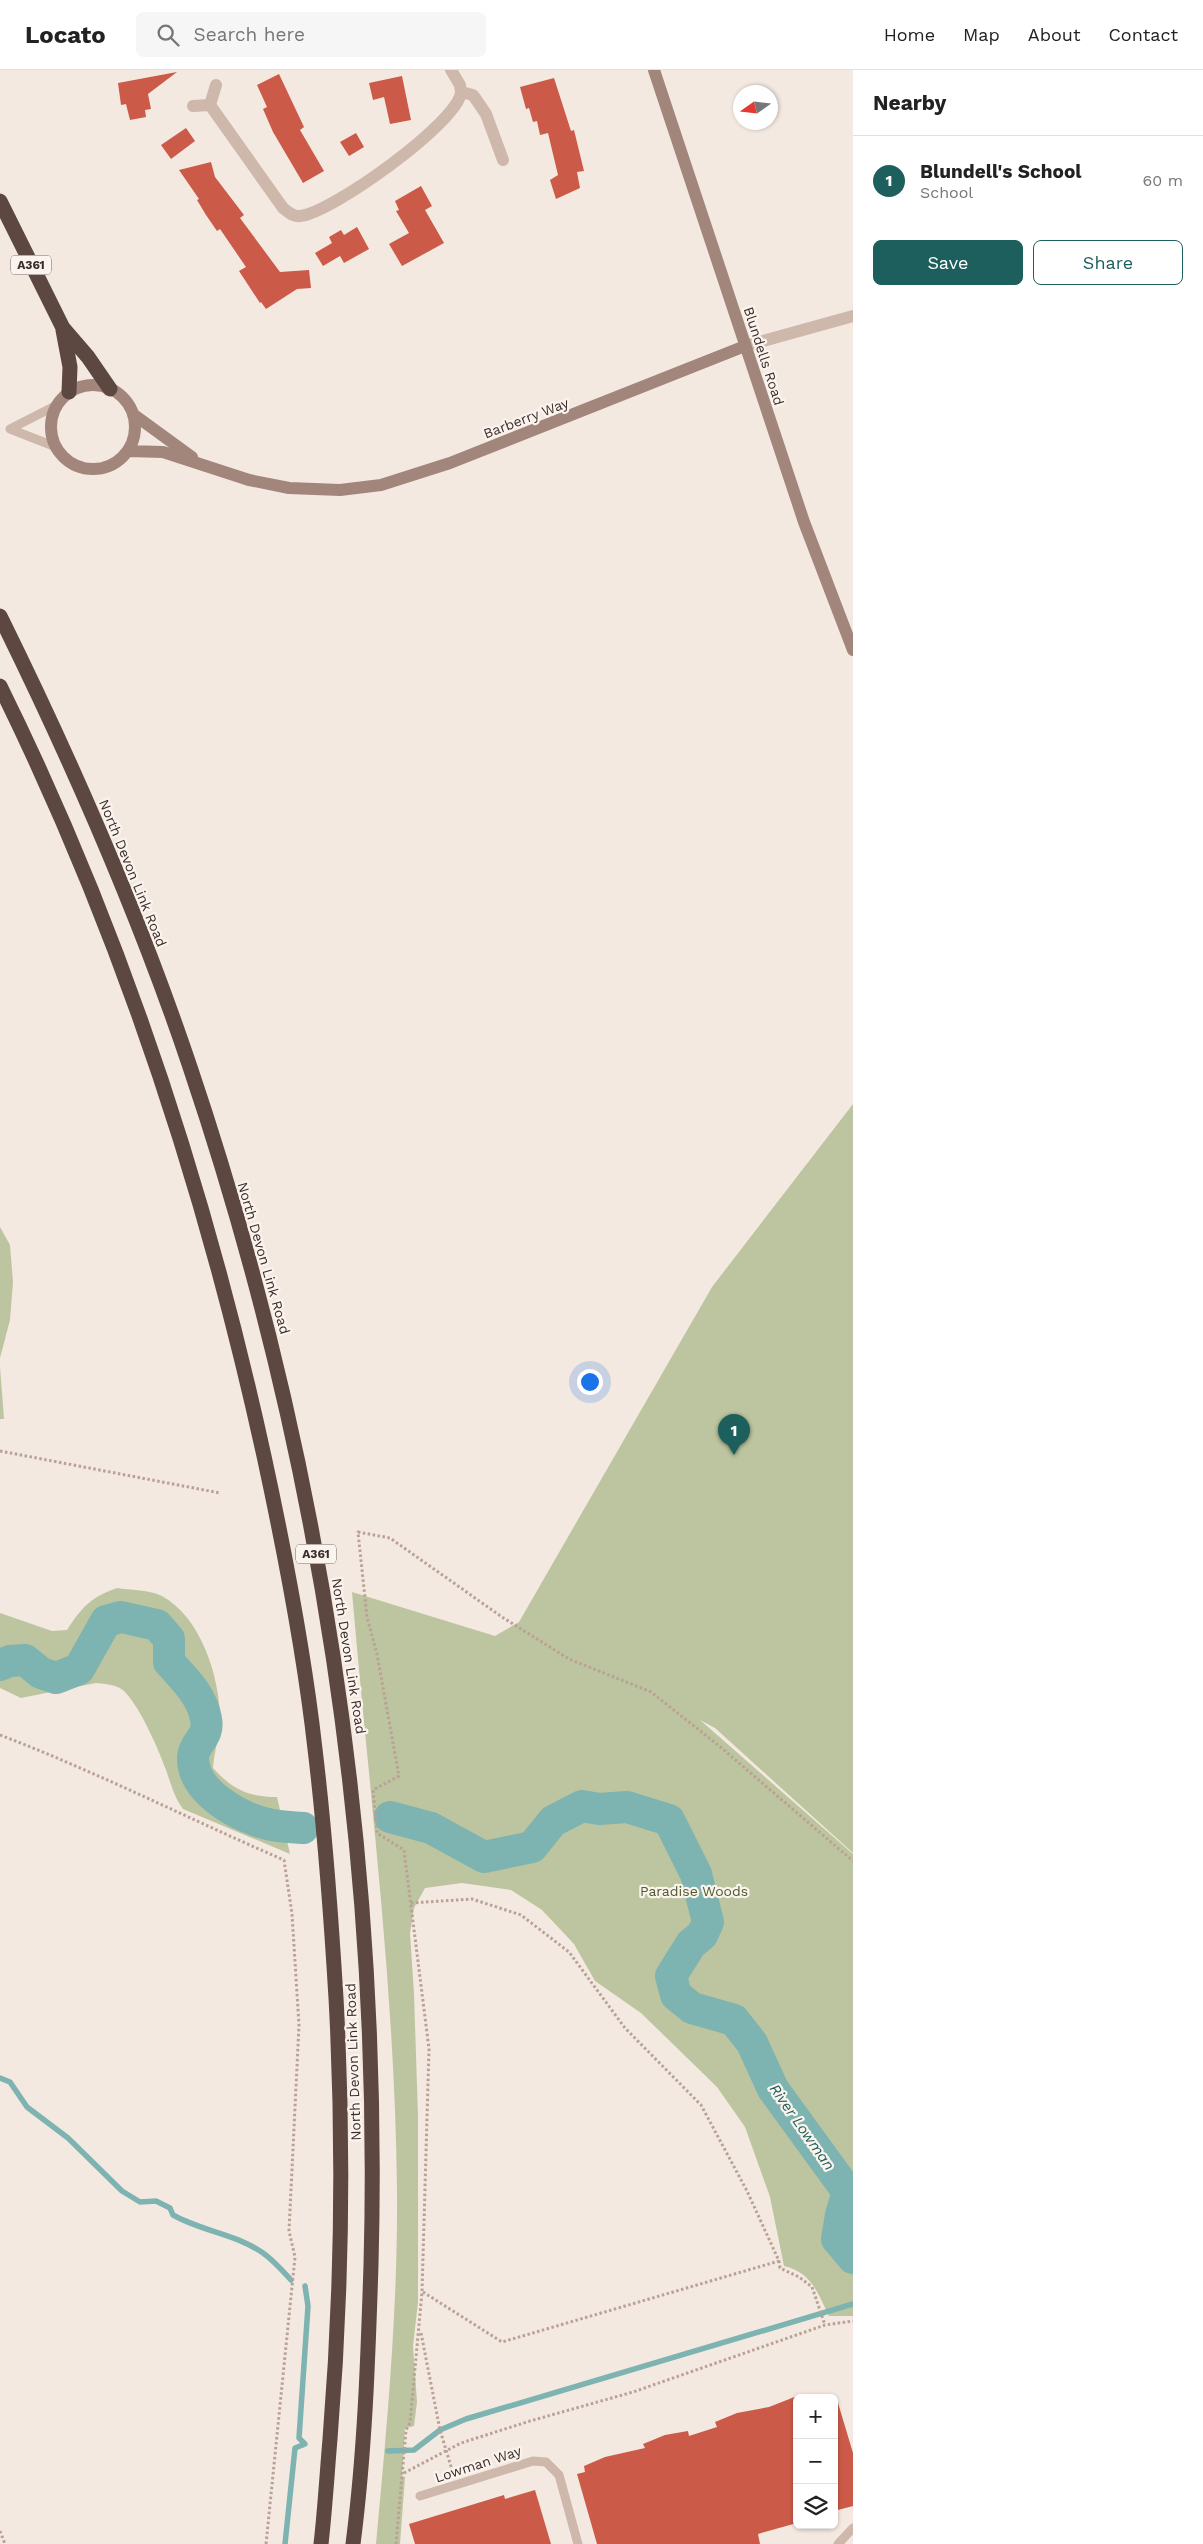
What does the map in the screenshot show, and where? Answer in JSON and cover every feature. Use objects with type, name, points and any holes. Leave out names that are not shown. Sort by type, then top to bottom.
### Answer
[{"type":"highway","name":"A361","points":[[0,201],[63,328],[88,357],[110,389]]},
{"type":"highway","name":"A361","points":[[63,328],[70,367],[69,392]]},
{"type":"highway","name":"North Devon Link Road","points":[[0,616],[51,719],[98,830],[148,950],[190,1066],[258,1292],[280,1380],[315,1545],[337,1677],[356,1840],[371,2046],[373,2190],[368,2364],[353,2544]]},
{"type":"highway","name":"North Devon Link Road","points":[[0,686],[74,847],[159,1075],[203,1215],[226,1298],[249,1388],[284,1552],[315,1748],[331,1917],[338,2047],[342,2198],[337,2360],[321,2540]]},
{"type":"street","points":[[210,105],[283,208],[299,216],[330,204],[398,161],[452,112],[461,100],[461,92],[460,85],[451,70]]},
{"type":"street","name":"Blundells Road","points":[[654,70],[804,522],[853,650]]},
{"type":"street","points":[[210,105],[216,85]]},
{"type":"street","points":[[461,92],[473,95],[486,114],[503,160]]},
{"type":"street","points":[[193,106],[210,105]]},
{"type":"street","name":"Barberry Way","points":[[128,451],[156,451],[249,480],[289,488],[340,490],[398,482],[618,398],[745,346],[853,316]]},
{"type":"street","points":[[89,385],[110,389],[124,399],[133,414],[135,431],[128,451],[112,465],[91,470],[70,463],[56,447],[52,439],[51,421],[57,405],[69,392],[89,385]]},
{"type":"street","name":"Barberry Way","points":[[133,414],[202,464]]},
{"type":"lane","points":[[56,447],[10,429],[57,405]]},
{"type":"lane","name":"Lowman Way","points":[[420,2496],[533,2461],[546,2462],[558,2476],[578,2544]]},
{"type":"lane","points":[[838,2544],[853,2528]]},
{"type":"path","points":[[0,1451],[220,1493]]},
{"type":"path","points":[[396,2544],[404,2472],[406,2430],[410,2422],[420,2329],[429,2049],[404,1850],[376,1833],[372,1790],[399,1776],[378,1654],[367,1616],[358,1532],[390,1538],[502,1617],[569,1659],[651,1692],[718,1745],[853,1861]]},
{"type":"path","points":[[0,1735],[66,1761],[199,1824],[284,1860],[292,1914],[299,2025],[289,2231],[296,2257],[266,2544]]},
{"type":"path","points":[[411,1903],[472,1899],[521,1915],[569,1952],[625,2028],[701,2105],[747,2191],[779,2260],[780,2268],[799,2277],[812,2287],[825,2325]]},
{"type":"path","points":[[422,2292],[502,2342],[779,2260]]},
{"type":"path","points":[[404,2472],[462,2443],[530,2420],[634,2392],[825,2325],[853,2321]]},
{"type":"path","points":[[420,2329],[434,2404],[456,2485]]},
{"type":"path","points":[[0,2531],[5,2544]]},
{"type":"green space","name":"Paradise Woods","points":[[853,1104],[853,1853],[715,1728],[700,1720],[853,1854],[853,2316],[829,2316],[817,2292],[807,2278],[801,2273],[784,2266],[770,2197],[745,2127],[717,2087],[641,2013],[595,1981],[574,1944],[542,1910],[511,1890],[462,1883],[425,1888],[414,1908],[410,1933],[418,2117],[418,2302],[413,2346],[417,2402],[414,2426],[405,2428],[402,2476],[405,2477],[400,2544],[376,2544],[394,2323],[397,2190],[392,2040],[352,1592],[495,1636],[519,1622],[712,1287]]},
{"type":"green space","points":[[0,1227],[10,1245],[13,1282],[10,1320],[0,1358]]},
{"type":"green space","points":[[0,1367],[4,1419],[0,1419]]},
{"type":"green space","points":[[117,1588],[146,1591],[162,1596],[188,1618],[206,1650],[212,1668],[219,1703],[220,1725],[213,1768],[227,1781],[241,1790],[267,1797],[277,1797],[290,1854],[183,1809],[175,1795],[143,1718],[131,1699],[119,1688],[96,1683],[21,1698],[0,1688],[0,1613],[52,1631],[67,1630],[77,1615],[88,1604],[100,1595]]},
{"type":"building","points":[[177,72],[148,94],[151,109],[145,110],[146,117],[130,120],[126,104],[121,105],[118,83]]},
{"type":"building","points":[[279,74],[304,127],[300,130],[324,171],[303,183],[273,132],[263,109],[267,107],[257,85]]},
{"type":"building","points":[[402,76],[411,120],[390,124],[384,97],[373,100],[369,83]]},
{"type":"building","points":[[554,78],[571,131],[574,130],[584,171],[577,172],[580,188],[556,199],[550,180],[558,175],[548,133],[540,135],[537,121],[533,122],[529,108],[526,109],[520,87]]},
{"type":"building","points":[[186,128],[195,141],[171,159],[161,145]]},
{"type":"building","points":[[356,133],[364,147],[349,156],[340,142]]},
{"type":"building","points":[[211,162],[215,177],[244,215],[240,218],[280,272],[309,270],[311,288],[297,289],[266,309],[260,303],[239,271],[246,267],[220,229],[217,231],[197,200],[199,199],[179,170]]},
{"type":"building","points":[[421,186],[432,206],[425,210],[444,243],[402,266],[389,244],[409,233],[396,211],[399,210],[395,201]]},
{"type":"building","points":[[357,227],[369,249],[344,263],[340,256],[323,266],[315,253],[332,243],[329,237],[341,230],[344,235]]},
{"type":"building","points":[[793,2398],[793,2524],[758,2534],[760,2544],[597,2544],[577,2474],[585,2472],[584,2466],[605,2457],[645,2448],[643,2444],[665,2435],[688,2431],[689,2436],[717,2427],[715,2422],[737,2413],[769,2407]]},
{"type":"building","points":[[838,2403],[853,2453],[853,2506],[838,2510]]},
{"type":"building","points":[[535,2490],[551,2544],[415,2544],[409,2524],[504,2495],[505,2499]]},
{"type":"waterway","name":"River Lowman","points":[[0,1665],[10,1661],[25,1660],[41,1673],[56,1678],[79,1669],[106,1621],[121,1617],[157,1625],[169,1639],[169,1662],[192,1688],[204,1710],[206,1730],[196,1747],[193,1757],[195,1770],[201,1782],[221,1802],[247,1817],[272,1825],[303,1828]]},
{"type":"waterway","name":"River Lowman","points":[[390,1817],[431,1828],[484,1857],[532,1847],[553,1821],[582,1806],[599,1809],[627,1807],[669,1820],[696,1874],[708,1922],[702,1935],[691,1944],[671,1976],[676,1995],[692,2008],[734,2020],[752,2043],[773,2089],[848,2192],[841,2215],[837,2239],[853,2258]]},
{"type":"waterway","points":[[0,2078],[10,2082],[27,2107],[68,2138],[122,2191],[140,2202],[156,2201],[170,2208],[173,2215],[253,2247],[270,2259],[291,2280]]},
{"type":"waterway","points":[[285,2544],[295,2448],[305,2444],[299,2438],[308,2306],[305,2286]]},
{"type":"waterway","points":[[388,2451],[414,2450],[440,2430],[466,2419],[853,2304]]},
{"type":"place","name":"Blundell's School","points":[[734,1455]]}]
